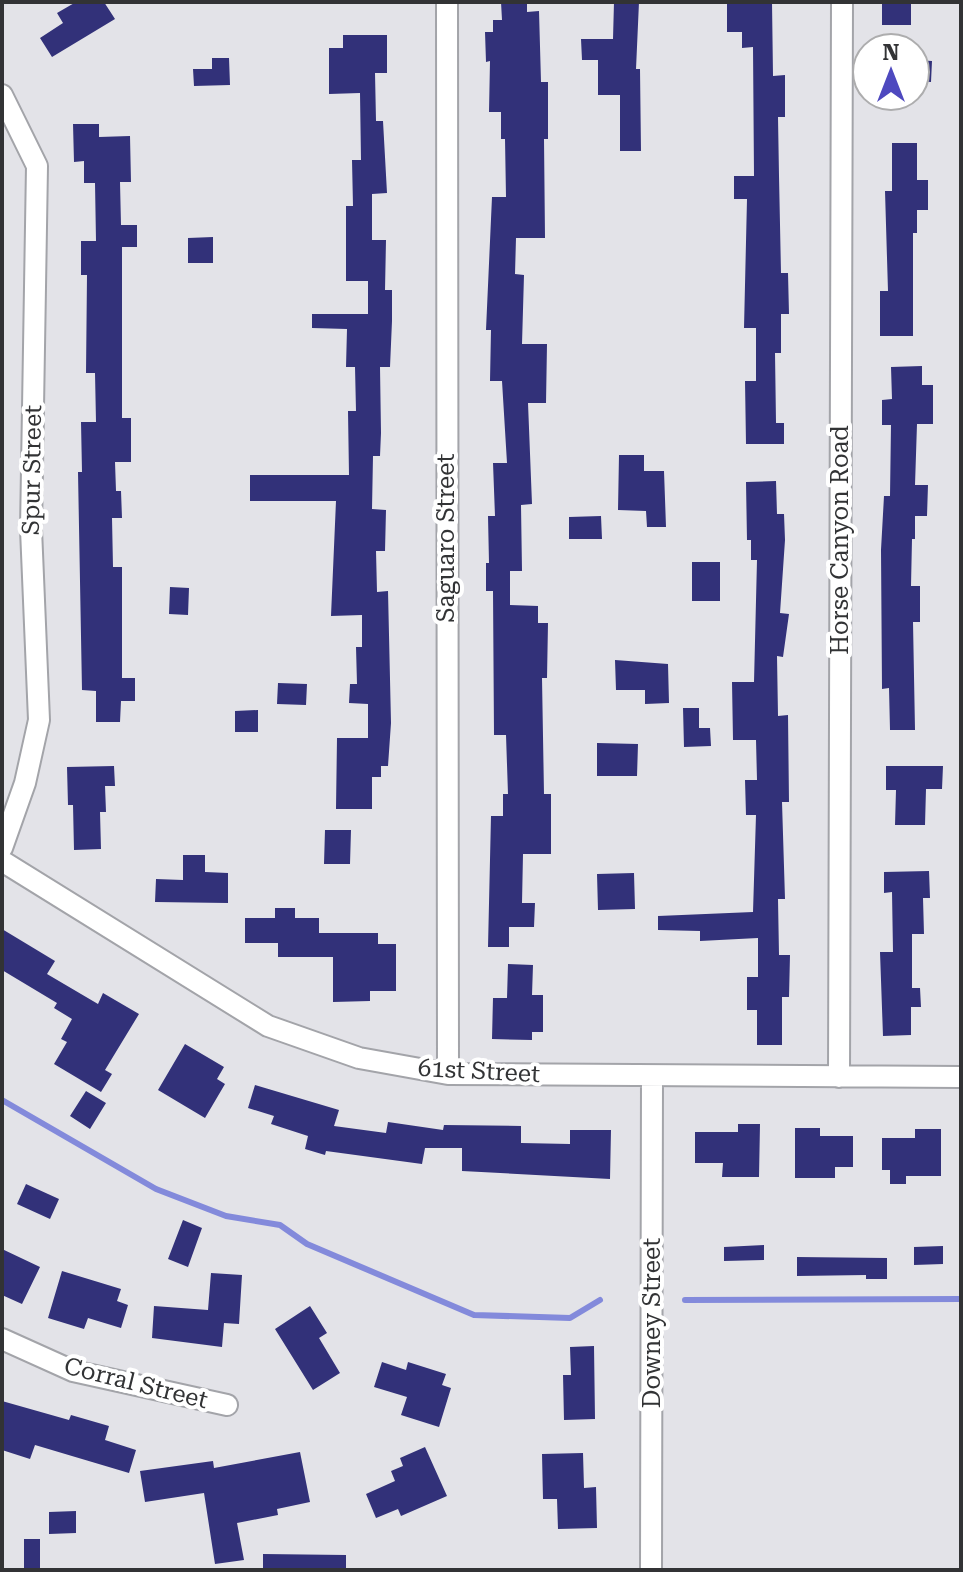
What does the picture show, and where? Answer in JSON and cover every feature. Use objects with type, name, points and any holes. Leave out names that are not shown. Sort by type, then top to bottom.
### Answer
[{"type":"street","name":"Saguaro Street","points":[[447,2],[448,1074]]},
{"type":"street","name":"Horse Canyon Road","points":[[839,1077],[842,2]]},
{"type":"street","name":"Spur Street","points":[[2,95],[37,166],[31,529],[39,720],[25,783],[2,848]]},
{"type":"street","name":"61st Street","points":[[2,861],[268,1026],[359,1058],[448,1074],[961,1077]]},
{"type":"street","name":"Downey Street","points":[[651,1570],[652,1076]]},
{"type":"street","name":"Corral Street","points":[[2,1339],[73,1371],[227,1405]]},
{"type":"building","points":[[76,2],[104,2],[115,19],[52,57],[40,38],[63,23],[57,13]]},
{"type":"building","points":[[501,2],[527,2],[527,12],[539,11],[541,82],[548,82],[548,139],[544,139],[545,238],[516,238],[515,274],[524,275],[522,344],[547,344],[546,403],[528,403],[532,504],[521,505],[522,571],[510,571],[510,605],[538,606],[538,623],[548,623],[547,678],[542,678],[544,794],[551,794],[551,854],[523,854],[522,903],[535,903],[534,927],[509,927],[509,947],[488,947],[491,816],[503,816],[503,794],[508,794],[506,735],[494,735],[493,591],[486,591],[488,516],[495,516],[493,463],[507,463],[502,381],[490,381],[491,330],[486,330],[492,197],[506,197],[505,139],[501,139],[501,112],[489,112],[490,61],[486,62],[485,32],[493,32],[493,20],[502,20]]},
{"type":"building","points":[[614,2],[639,2],[636,69],[640,69],[641,151],[620,151],[620,95],[598,95],[598,60],[582,60],[581,39],[613,39]]},
{"type":"building","points":[[727,2],[772,2],[773,76],[785,75],[785,117],[778,117],[781,273],[788,273],[789,314],[781,314],[781,353],[775,353],[776,423],[784,423],[784,444],[746,444],[745,381],[756,381],[756,328],[744,328],[747,199],[734,199],[734,176],[754,176],[753,47],[742,48],[742,32],[727,32]]},
{"type":"building","points":[[882,2],[911,2],[911,25],[882,25]]},
{"type":"building","points":[[343,35],[387,35],[387,73],[375,73],[376,121],[383,121],[387,193],[372,194],[372,240],[386,240],[385,290],[392,290],[392,321],[390,367],[380,367],[380,456],[373,456],[372,509],[386,510],[385,551],[376,551],[377,592],[388,591],[391,723],[388,766],[381,766],[381,777],[372,777],[372,809],[336,809],[337,738],[368,738],[368,704],[349,703],[350,684],[357,684],[356,647],[362,647],[362,615],[331,616],[336,501],[250,501],[250,475],[349,475],[348,411],[356,411],[355,367],[346,367],[347,329],[312,328],[312,314],[368,314],[368,281],[346,281],[346,206],[353,206],[352,160],[361,160],[360,93],[329,94],[329,48],[343,48]]},
{"type":"building","points":[[212,58],[229,58],[230,85],[194,86],[193,69],[212,69]]},
{"type":"building","points":[[73,124],[99,124],[99,137],[130,136],[131,182],[120,182],[121,225],[137,225],[137,247],[122,247],[122,418],[131,418],[131,462],[115,462],[116,491],[121,491],[122,518],[112,518],[113,567],[122,567],[122,678],[135,678],[135,701],[121,701],[120,722],[96,722],[96,691],[82,690],[78,472],[82,472],[81,422],[96,422],[95,373],[86,373],[87,275],[81,275],[81,241],[96,241],[95,183],[84,183],[84,161],[74,162]]},
{"type":"building","points":[[892,143],[917,143],[917,180],[928,180],[928,210],[917,210],[917,233],[913,233],[913,336],[880,336],[880,291],[888,291],[885,191],[892,191]]},
{"type":"building","points":[[213,237],[213,263],[188,263],[188,238]]},
{"type":"building","points":[[922,366],[922,385],[933,385],[933,424],[917,424],[915,485],[928,485],[927,516],[915,516],[915,539],[912,539],[911,586],[920,586],[920,622],[913,622],[915,730],[890,730],[889,688],[882,689],[881,550],[884,496],[890,496],[891,425],[882,425],[882,400],[892,399],[891,367]]},
{"type":"building","points":[[619,455],[644,455],[644,471],[664,471],[666,527],[647,527],[646,511],[618,510]]},
{"type":"building","points":[[776,481],[777,514],[784,514],[785,540],[780,613],[789,614],[783,657],[777,656],[778,716],[788,715],[789,802],[782,802],[785,899],[778,899],[779,955],[790,955],[789,997],[782,997],[782,1045],[757,1045],[757,1010],[747,1010],[747,977],[758,977],[758,938],[700,941],[700,931],[658,930],[658,916],[753,912],[756,815],[746,815],[745,780],[757,780],[756,740],[733,740],[732,682],[754,682],[757,560],[751,560],[751,540],[747,540],[746,482]]},
{"type":"building","points":[[601,516],[602,539],[569,539],[569,517]]},
{"type":"building","points":[[692,562],[720,562],[720,601],[692,601]]},
{"type":"building","points":[[170,587],[189,588],[188,615],[169,614]]},
{"type":"building","points":[[615,660],[668,664],[669,703],[645,704],[645,690],[616,690]]},
{"type":"building","points":[[278,683],[307,684],[306,705],[277,704]]},
{"type":"building","points":[[683,708],[699,708],[699,728],[710,728],[711,746],[684,747]]},
{"type":"building","points":[[258,710],[258,732],[235,732],[235,711]]},
{"type":"building","points":[[597,743],[638,744],[637,776],[597,776]]},
{"type":"building","points":[[114,766],[115,786],[105,786],[106,812],[100,812],[101,849],[74,850],[73,805],[68,805],[67,767]]},
{"type":"building","points":[[886,766],[943,766],[942,789],[926,789],[925,825],[895,825],[896,790],[886,790]]},
{"type":"building","points":[[325,830],[351,830],[350,864],[324,864]]},
{"type":"building","points":[[183,855],[205,855],[205,872],[228,873],[228,903],[155,902],[156,879],[183,880]]},
{"type":"building","points":[[929,871],[930,898],[923,898],[924,934],[912,934],[912,988],[920,988],[921,1007],[911,1007],[911,1035],[883,1036],[880,952],[893,952],[892,892],[884,893],[884,872]]},
{"type":"building","points":[[634,873],[635,909],[598,910],[597,874]]},
{"type":"building","points":[[275,908],[295,908],[295,918],[319,918],[319,933],[378,933],[378,944],[396,944],[396,991],[370,991],[370,1001],[333,1002],[333,957],[278,957],[278,943],[245,943],[245,918],[275,918]]},
{"type":"building","points":[[2,929],[55,961],[47,974],[98,1004],[103,993],[139,1014],[105,1070],[112,1074],[101,1092],[54,1064],[67,1042],[61,1039],[72,1019],[54,1008],[57,1003],[2,970]]},
{"type":"building","points":[[508,964],[533,965],[532,995],[543,995],[543,1032],[532,1032],[532,1040],[492,1039],[493,998],[507,998]]},
{"type":"building","points":[[185,1044],[224,1067],[217,1079],[225,1084],[205,1118],[158,1090]]},
{"type":"building","points":[[255,1085],[339,1110],[334,1126],[386,1133],[388,1122],[443,1130],[444,1125],[521,1126],[521,1143],[570,1144],[570,1130],[611,1130],[610,1179],[462,1171],[462,1148],[425,1148],[422,1164],[326,1151],[325,1155],[305,1149],[308,1136],[271,1124],[274,1116],[248,1108]]},
{"type":"building","points":[[86,1091],[106,1103],[90,1129],[70,1116]]},
{"type":"building","points":[[738,1124],[760,1124],[759,1177],[722,1177],[723,1163],[695,1163],[695,1132],[738,1132]]},
{"type":"building","points":[[795,1128],[820,1128],[820,1136],[853,1136],[853,1167],[835,1167],[835,1178],[795,1178]]},
{"type":"building","points":[[915,1129],[941,1129],[941,1176],[906,1176],[906,1184],[890,1184],[890,1170],[882,1170],[882,1138],[915,1138]]},
{"type":"building","points":[[26,1184],[59,1199],[50,1219],[17,1204]]},
{"type":"building","points":[[183,1220],[202,1228],[188,1267],[168,1259]]},
{"type":"building","points":[[764,1245],[764,1260],[724,1261],[724,1247]]},
{"type":"building","points":[[943,1246],[943,1264],[914,1265],[914,1247]]},
{"type":"building","points":[[2,1249],[40,1267],[22,1304],[2,1295]]},
{"type":"building","points":[[797,1257],[887,1258],[887,1279],[866,1279],[866,1275],[797,1276]]},
{"type":"building","points":[[62,1271],[121,1289],[117,1301],[128,1305],[121,1328],[88,1318],[84,1329],[48,1318]]},
{"type":"building","points":[[211,1273],[242,1275],[239,1324],[224,1323],[222,1347],[152,1338],[154,1306],[208,1310]]},
{"type":"building","points":[[310,1306],[327,1333],[319,1338],[340,1373],[313,1390],[275,1329]]},
{"type":"building","points":[[594,1346],[595,1419],[564,1420],[563,1375],[571,1375],[570,1347]]},
{"type":"building","points":[[382,1362],[406,1370],[408,1362],[446,1374],[442,1385],[451,1388],[439,1427],[401,1415],[407,1397],[374,1387]]},
{"type":"building","points":[[2,1401],[69,1420],[71,1415],[109,1426],[105,1440],[136,1450],[129,1473],[35,1445],[30,1459],[2,1450]]},
{"type":"building","points":[[425,1447],[447,1496],[401,1516],[398,1509],[376,1518],[366,1494],[395,1481],[391,1471],[403,1466],[400,1458]]},
{"type":"building","points":[[300,1452],[310,1502],[277,1509],[278,1515],[237,1523],[244,1560],[215,1564],[204,1493],[145,1502],[140,1471],[213,1461],[214,1468]]},
{"type":"building","points":[[583,1453],[584,1488],[596,1487],[597,1528],[558,1529],[557,1499],[543,1499],[542,1454]]},
{"type":"building","points":[[76,1511],[76,1533],[49,1534],[49,1512]]},
{"type":"building","points":[[24,1539],[40,1539],[40,1570],[24,1570]]},
{"type":"building","points":[[263,1554],[346,1555],[346,1570],[263,1570]]},
{"type":"waterway","points":[[2,1100],[156,1189],[226,1216],[280,1225],[307,1244],[474,1315],[570,1318],[600,1300]]},
{"type":"waterway","points":[[685,1300],[961,1299]]}]
